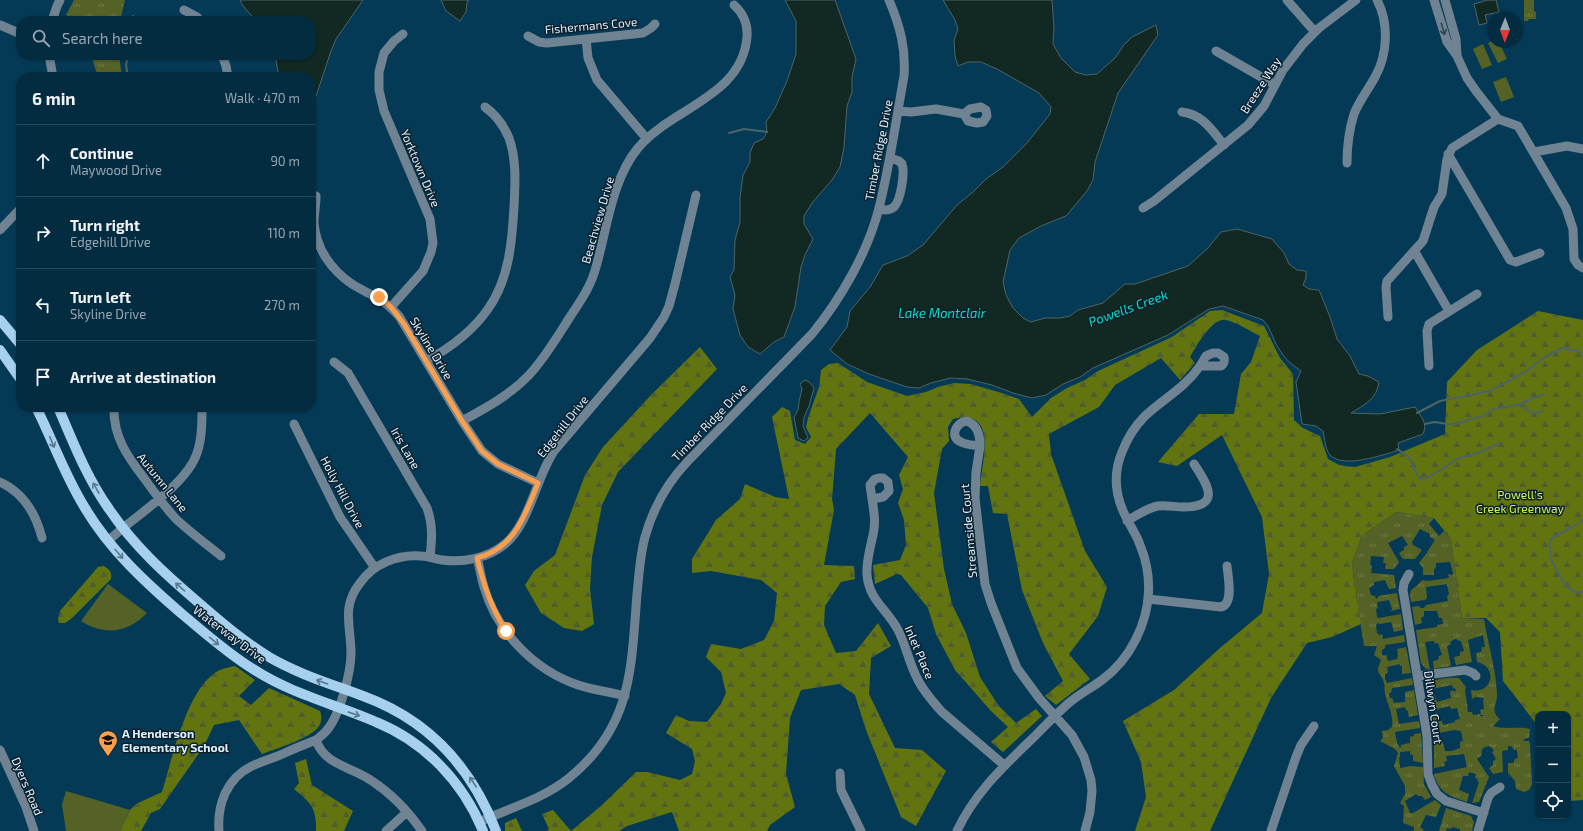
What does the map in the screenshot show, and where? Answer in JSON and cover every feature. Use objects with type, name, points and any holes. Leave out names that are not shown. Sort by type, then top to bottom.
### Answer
[{"type":"main road","points":[[0,320],[16,339]]},
{"type":"main road","points":[[0,350],[16,373]]},
{"type":"main road","name":"Waterway Drive","points":[[38,412],[74,489],[85,509],[123,559],[149,585],[232,656],[272,680],[301,694],[389,727],[428,753],[448,773],[462,791],[481,826]]},
{"type":"main road","name":"Waterway Drive","points":[[60,412],[78,454],[97,490],[122,528],[164,573],[232,632],[251,645],[289,668],[396,711],[437,740],[452,755],[474,783],[491,817],[496,831]]},
{"type":"street","points":[[54,16],[60,0]]},
{"type":"street","name":"Timber Ridge Drive","points":[[481,826],[491,817],[549,791],[570,777],[594,752],[608,734],[618,716],[625,696],[632,659],[642,550],[650,520],[657,504],[679,470],[799,349],[825,319],[850,277],[867,241],[879,209],[890,158],[904,76],[904,50],[900,27],[889,0]]},
{"type":"street","points":[[1287,0],[1315,32]]},
{"type":"street","name":"Breeze Way","points":[[1143,208],[1154,201],[1248,125],[1257,116],[1293,56],[1315,32],[1356,0]]},
{"type":"street","points":[[1347,163],[1350,128],[1354,115],[1376,76],[1383,55],[1385,43],[1384,22],[1377,0]]},
{"type":"street","points":[[1434,0],[1447,42],[1457,56],[1467,78],[1498,119],[1518,126],[1566,208],[1574,229],[1574,259],[1578,265],[1583,268]]},
{"type":"street","points":[[1445,0],[1456,39],[1457,56]]},
{"type":"street","name":"Beachview Drive","points":[[462,421],[505,396],[530,374],[545,356],[582,299],[596,268],[622,175],[637,149],[647,139],[721,87],[734,73],[744,54],[747,34],[745,19],[742,13],[734,5]]},
{"type":"street","points":[[184,10],[195,16]]},
{"type":"street","name":"Fishermans Cove","points":[[528,36],[539,42],[547,43],[643,33],[655,24]]},
{"type":"street","points":[[0,25],[16,32]]},
{"type":"street","name":"Yorktown Drive","points":[[391,307],[424,270],[431,252],[432,243],[430,219],[384,111],[379,90],[379,72],[384,53],[394,41],[403,34]]},
{"type":"street","points":[[586,39],[588,58],[597,80],[647,139]]},
{"type":"street","points":[[1216,51],[1275,85]]},
{"type":"street","points":[[50,60],[51,72]]},
{"type":"street","points":[[224,60],[227,72]]},
{"type":"street","points":[[426,361],[454,345],[477,323],[495,298],[507,265],[512,234],[516,175],[515,160],[509,138],[503,125],[485,107]]},
{"type":"street","points":[[898,111],[911,112],[936,109],[964,114]]},
{"type":"street","points":[[1182,112],[1196,116],[1203,120],[1224,145]]},
{"type":"street","points":[[1388,317],[1387,281],[1423,241],[1432,212],[1442,194],[1448,154],[1452,148],[1498,119]]},
{"type":"street","points":[[1534,152],[1567,146],[1583,149]]},
{"type":"street","points":[[1448,154],[1510,260],[1516,262],[1540,253]]},
{"type":"street","points":[[879,209],[889,210],[895,206],[902,185],[903,166],[899,161],[890,158]]},
{"type":"street","name":"Edgehill Drive","points":[[316,740],[328,730],[345,690],[351,654],[348,607],[360,582],[375,568],[387,561],[411,556],[454,560],[477,558],[496,550],[513,535],[521,524],[538,483],[554,451],[650,338],[664,317],[669,306],[675,284],[696,195]]},
{"type":"street","points":[[0,230],[16,213]]},
{"type":"street","name":"Skyline Drive","points":[[316,235],[322,251],[329,262],[344,278],[379,297],[391,307],[404,324],[476,444],[489,458],[505,468],[538,483]]},
{"type":"street","points":[[1414,252],[1449,311]]},
{"type":"street","points":[[1429,366],[1428,327],[1432,322],[1477,294]]},
{"type":"street","name":"Iris Lane","points":[[334,362],[348,373],[427,508],[433,535],[430,557]]},
{"type":"street","points":[[957,831],[974,801],[1004,764],[1055,716],[1085,691],[1102,680],[1121,663],[1142,627],[1148,599],[1149,575],[1135,532],[1128,521],[1117,496],[1115,486],[1117,465],[1122,451],[1132,432],[1144,417],[1187,383],[1200,366]]},
{"type":"street","name":"Autumn Lane","points":[[114,412],[114,424],[121,446],[127,456],[180,523],[221,556]]},
{"type":"street","points":[[108,541],[184,476],[195,460],[200,443],[202,412]]},
{"type":"street","name":"Holly Hill Drive","points":[[294,424],[340,517],[375,568]]},
{"type":"street","name":"Streamside Court","points":[[980,446],[976,472],[975,498],[985,584],[1017,668],[1036,694],[1069,731],[1079,745],[1091,780],[1092,801],[1085,831]]},
{"type":"street","points":[[1128,521],[1139,513],[1157,506],[1190,506],[1204,504],[1207,501],[1209,494],[1208,489],[1201,474],[1194,464]]},
{"type":"street","points":[[0,482],[14,490],[29,506],[39,525],[42,538]]},
{"type":"street","name":"Inlet Place","points":[[872,499],[875,523],[867,566],[869,585],[872,593],[897,628],[903,639],[916,678],[933,703],[1004,764]]},
{"type":"street","points":[[477,558],[484,588],[498,619],[515,643],[526,654],[544,668],[565,680],[588,688],[625,696]]},
{"type":"street","points":[[1148,599],[1187,604],[1224,606],[1229,600],[1227,566]]},
{"type":"street","name":"Dillwyn Court","points":[[1409,574],[1404,583],[1403,590],[1427,736],[1428,774],[1437,794],[1446,801],[1484,813]]},
{"type":"street","points":[[1418,676],[1466,670],[1476,676]]},
{"type":"street","points":[[1271,831],[1296,756],[1307,735],[1314,726]]},
{"type":"street","points":[[219,831],[219,812],[222,800],[228,788],[237,776],[252,766],[316,740],[322,753],[327,758],[355,770],[386,791],[407,812],[422,831]]},
{"type":"street","name":"Dyers Road","points":[[0,750],[26,807],[34,831]]},
{"type":"street","points":[[840,773],[841,790],[861,831]]},
{"type":"street","points":[[1478,831],[1488,798],[1491,793],[1500,786]]},
{"type":"street","points":[[386,831],[407,812]]},
{"type":"green space","points":[[74,0],[125,0],[121,16],[66,15]]},
{"type":"green space","points":[[1524,0],[1534,0],[1536,19],[1524,21]]},
{"type":"green space","points":[[1483,44],[1492,65],[1482,69],[1473,49]]},
{"type":"green space","points":[[1490,48],[1502,48],[1507,59],[1498,63]]},
{"type":"green space","points":[[120,60],[121,72],[96,72],[93,61]]},
{"type":"green space","points":[[1506,77],[1514,97],[1501,102],[1493,82]]},
{"type":"green space","name":"Powell's Creek Greenway","points":[[1222,310],[1264,326],[1280,358],[1293,374],[1294,420],[1303,428],[1320,436],[1328,459],[1339,465],[1355,467],[1390,457],[1445,434],[1447,382],[1477,350],[1538,311],[1583,320],[1583,800],[1571,801],[1571,711],[1535,711],[1535,722],[1503,681],[1500,632],[1486,618],[1462,618],[1451,539],[1434,518],[1396,512],[1362,535],[1352,562],[1361,624],[1332,637],[1307,643],[1271,698],[1210,831],[1135,831],[1146,797],[1141,762],[1123,721],[1174,690],[1220,648],[1262,613],[1269,574],[1262,517],[1222,435],[1177,466],[1158,462],[1199,414],[1234,414],[1241,374],[1251,362],[1260,336],[1230,321],[1221,320],[1215,323],[1200,340],[1190,357],[1195,363],[1180,380],[1161,358],[1115,385],[1099,407],[1049,434],[1051,454],[1085,551],[1107,587],[1098,616],[1069,654],[1090,679],[1056,705],[1045,696],[1063,681],[1043,643],[1022,590],[1007,514],[993,513],[988,486],[980,486],[984,451],[982,429],[977,421],[967,418],[953,419],[948,427],[949,441],[942,449],[934,493],[944,569],[952,604],[966,633],[980,677],[998,705],[1016,723],[1036,709],[1042,716],[1003,752],[991,742],[1008,727],[991,711],[955,670],[936,634],[928,608],[901,575],[897,574],[875,584],[873,565],[900,560],[906,545],[904,520],[898,503],[903,489],[899,475],[908,457],[870,413],[836,449],[832,499],[834,510],[824,565],[854,566],[855,579],[841,582],[825,606],[824,625],[836,653],[856,651],[878,623],[891,646],[871,658],[869,694],[895,748],[922,750],[946,771],[916,826],[901,817],[866,730],[855,695],[839,684],[801,690],[790,718],[786,774],[795,807],[770,825],[767,831],[679,831],[672,812],[627,826],[619,831],[571,831],[602,805],[636,772],[647,772],[680,780],[692,774],[695,761],[692,749],[666,733],[676,715],[689,721],[707,722],[721,704],[726,693],[721,672],[706,657],[711,644],[741,649],[764,640],[774,621],[777,593],[761,580],[711,571],[692,573],[692,559],[716,520],[740,499],[745,484],[775,497],[789,499],[772,417],[782,407],[790,411],[795,440],[805,444],[811,437],[806,427],[819,387],[821,370],[829,364],[838,363],[867,382],[907,396],[926,392],[954,383],[971,384],[1019,399],[1032,417],[1051,398],[1067,388],[1085,380],[1098,371],[1172,337],[1210,311]]},
{"type":"green space","points":[[700,347],[717,369],[618,472],[602,505],[592,557],[590,589],[594,624],[582,631],[564,628],[541,613],[525,585],[534,571],[555,555],[585,475],[603,447],[651,395]]},
{"type":"green space","points":[[1396,512],[1434,518],[1429,524],[1439,536],[1444,531],[1451,539],[1462,618],[1484,619],[1494,666],[1497,698],[1494,710],[1500,719],[1493,726],[1501,728],[1530,729],[1529,738],[1524,739],[1524,741],[1529,741],[1530,745],[1532,784],[1529,790],[1524,792],[1516,789],[1515,781],[1508,773],[1508,763],[1513,763],[1515,759],[1518,758],[1517,750],[1514,750],[1511,746],[1508,746],[1508,750],[1502,751],[1503,772],[1493,774],[1489,768],[1493,765],[1493,761],[1496,759],[1492,752],[1494,751],[1489,746],[1482,749],[1481,756],[1477,759],[1489,777],[1479,802],[1472,803],[1479,782],[1477,781],[1478,779],[1475,778],[1476,774],[1469,772],[1468,776],[1463,776],[1459,790],[1469,794],[1467,802],[1446,793],[1436,780],[1434,774],[1467,767],[1464,754],[1446,756],[1447,761],[1444,762],[1445,766],[1434,768],[1434,739],[1442,739],[1445,751],[1452,751],[1460,748],[1460,742],[1463,741],[1461,731],[1454,730],[1433,734],[1430,716],[1438,715],[1439,721],[1442,721],[1443,725],[1460,719],[1457,708],[1451,709],[1450,706],[1429,711],[1427,695],[1434,693],[1437,702],[1451,698],[1450,692],[1452,690],[1455,692],[1456,689],[1453,688],[1452,685],[1426,690],[1428,683],[1438,679],[1459,678],[1466,687],[1465,690],[1468,712],[1472,712],[1473,715],[1480,714],[1481,717],[1485,715],[1481,715],[1480,710],[1484,709],[1484,698],[1475,697],[1472,699],[1471,690],[1478,690],[1488,685],[1490,674],[1484,665],[1477,662],[1476,653],[1481,652],[1482,647],[1485,647],[1483,635],[1468,640],[1472,662],[1456,665],[1454,657],[1460,656],[1460,652],[1464,651],[1461,641],[1456,639],[1450,642],[1451,644],[1447,646],[1451,666],[1434,669],[1433,661],[1438,660],[1439,656],[1442,655],[1438,643],[1434,644],[1435,642],[1433,641],[1425,642],[1430,670],[1425,668],[1421,663],[1416,630],[1437,627],[1437,625],[1443,624],[1442,618],[1439,618],[1437,611],[1424,611],[1424,616],[1421,618],[1422,623],[1415,625],[1412,607],[1418,606],[1424,608],[1426,605],[1448,601],[1447,596],[1449,594],[1447,584],[1426,587],[1427,598],[1425,600],[1411,602],[1410,593],[1412,589],[1422,580],[1428,581],[1449,578],[1448,574],[1452,575],[1453,573],[1450,562],[1436,563],[1434,575],[1423,575],[1423,568],[1419,563],[1435,540],[1430,537],[1430,534],[1420,529],[1412,542],[1413,545],[1422,550],[1415,559],[1403,559],[1399,553],[1408,545],[1402,536],[1388,543],[1399,562],[1394,569],[1385,569],[1386,563],[1383,563],[1384,557],[1371,556],[1371,573],[1394,575],[1396,588],[1389,589],[1385,580],[1374,582],[1374,585],[1369,588],[1371,595],[1375,596],[1376,599],[1378,596],[1397,593],[1400,609],[1391,611],[1392,609],[1389,600],[1377,602],[1377,617],[1379,618],[1401,614],[1403,630],[1394,632],[1391,622],[1378,623],[1376,625],[1377,633],[1379,635],[1382,634],[1383,639],[1404,635],[1405,642],[1385,645],[1385,648],[1382,650],[1382,655],[1385,656],[1386,654],[1388,661],[1397,659],[1397,649],[1406,647],[1411,673],[1402,674],[1402,667],[1399,664],[1387,667],[1388,673],[1385,674],[1385,679],[1387,683],[1412,678],[1413,685],[1392,688],[1391,693],[1389,693],[1390,698],[1392,698],[1394,703],[1405,702],[1405,692],[1414,690],[1418,715],[1409,717],[1408,711],[1405,707],[1396,709],[1399,724],[1419,721],[1420,728],[1395,732],[1397,743],[1400,748],[1401,745],[1410,743],[1410,737],[1414,736],[1414,734],[1421,733],[1423,763],[1413,761],[1413,755],[1410,754],[1410,751],[1400,752],[1399,757],[1400,768],[1411,766],[1423,767],[1424,784],[1431,797],[1425,800],[1422,796],[1418,796],[1416,794],[1405,801],[1410,813],[1413,813],[1435,800],[1441,805],[1436,817],[1426,815],[1420,827],[1424,830],[1423,831],[1414,831],[1414,827],[1403,823],[1404,806],[1400,803],[1405,794],[1405,786],[1394,766],[1398,753],[1395,749],[1380,741],[1383,738],[1382,731],[1388,730],[1392,727],[1392,723],[1383,679],[1378,671],[1381,660],[1374,655],[1377,646],[1364,646],[1354,582],[1352,562],[1362,535]]},
{"type":"green space","points":[[104,566],[110,571],[111,579],[71,619],[65,623],[59,623],[58,619],[60,611],[98,567]]},
{"type":"green space","points":[[108,584],[147,613],[132,625],[116,630],[98,629],[81,621]]},
{"type":"green space","points":[[235,666],[255,680],[239,696],[251,705],[269,688],[320,711],[321,722],[319,726],[309,735],[301,739],[262,754],[239,720],[214,725],[204,746],[160,809],[151,813],[141,831],[120,831],[130,810],[136,804],[162,792],[182,725],[198,691],[208,678],[220,670]]},
{"type":"green space","points":[[306,759],[312,785],[353,811],[344,831],[316,831],[314,811],[308,802],[294,789],[299,783],[295,763]]},
{"type":"green space","points":[[66,791],[130,810],[120,831],[66,831],[62,805]]},
{"type":"green space","points":[[1446,808],[1471,816],[1474,822],[1472,831],[1460,831],[1460,829],[1452,827],[1451,829],[1447,828],[1446,831],[1439,831]]},
{"type":"green space","points":[[553,810],[571,831],[547,831],[549,829],[542,814]]},
{"type":"green space","points":[[516,818],[522,831],[505,831],[505,823]]},
{"type":"water","points":[[240,0],[363,0],[336,39],[316,96],[316,72],[278,72],[276,60],[316,60],[316,16],[252,16]]},
{"type":"water","points":[[441,0],[469,0],[467,2],[466,12],[460,21],[446,11]]},
{"type":"water","points":[[785,0],[835,0],[856,59],[852,77],[852,92],[847,106],[844,147],[840,167],[832,180],[812,203],[804,216],[804,224],[813,239],[801,267],[795,307],[784,337],[774,342],[760,354],[748,347],[740,335],[733,309],[735,295],[730,277],[734,270],[735,240],[740,222],[740,198],[743,175],[750,162],[750,153],[754,143],[763,139],[767,132],[766,122],[775,108],[787,81],[796,54],[796,21]]},
{"type":"water","name":"Lake Montclair","points":[[943,0],[1052,0],[1054,28],[1053,44],[1061,58],[1075,72],[1086,75],[1097,74],[1116,57],[1123,46],[1132,37],[1156,25],[1158,35],[1118,93],[1095,162],[1093,180],[1087,191],[1066,216],[1041,226],[1019,238],[1010,250],[1003,282],[1006,295],[1013,308],[1023,318],[1031,322],[1045,318],[1060,318],[1070,316],[1078,310],[1103,303],[1125,284],[1135,284],[1188,266],[1207,249],[1221,232],[1237,229],[1272,239],[1284,253],[1289,264],[1297,270],[1306,271],[1306,278],[1303,285],[1309,289],[1319,290],[1337,339],[1350,356],[1359,374],[1368,376],[1379,382],[1376,393],[1373,397],[1351,413],[1380,414],[1415,407],[1424,423],[1425,427],[1423,434],[1398,443],[1399,450],[1363,460],[1344,461],[1336,459],[1328,453],[1323,431],[1316,426],[1302,424],[1296,382],[1301,371],[1284,356],[1277,346],[1268,326],[1263,320],[1223,306],[1209,309],[1168,335],[1093,368],[1080,377],[1063,384],[1046,395],[1032,398],[992,385],[967,379],[951,378],[919,388],[907,387],[869,374],[847,364],[830,350],[847,327],[850,311],[870,287],[883,265],[907,256],[923,245],[957,205],[986,179],[1003,167],[1027,143],[1050,114],[1051,107],[1039,93],[997,69],[981,62],[968,62],[958,66],[955,56],[954,40],[958,29],[955,20]]},
{"type":"water","points":[[1488,0],[1496,0],[1499,12],[1487,12],[1487,15],[1485,15],[1487,23],[1479,25],[1474,4]]},
{"type":"water","points":[[805,380],[814,388],[804,417],[803,426],[808,438],[804,441],[798,438],[794,417],[798,410],[802,389],[800,384]]},
{"type":"waterway","points":[[127,60],[127,72]]},
{"type":"waterway","points":[[729,133],[744,129],[767,132]]},
{"type":"waterway","name":"Powells Creek","points":[[1417,413],[1440,401],[1490,391],[1525,372],[1545,357],[1562,348],[1583,353]]},
{"type":"waterway","points":[[1425,424],[1435,422],[1455,424],[1483,416],[1493,409],[1517,405],[1544,394]]},
{"type":"waterway","points":[[1522,403],[1528,411],[1534,413],[1543,411]]},
{"type":"waterway","points":[[1397,449],[1409,457],[1417,475],[1423,480],[1456,459],[1481,452],[1500,443]]},
{"type":"waterway","name":"Powells Creek","points":[[1583,520],[1550,540],[1551,560],[1564,583],[1574,592],[1583,592]]},
{"type":"place","name":"A Henderson Elementary School","points":[[108,757]]},
{"type":"route","points":[[379,297],[399,316],[476,444],[489,458],[498,464],[538,483],[521,524],[516,532],[505,544],[496,550],[477,558],[484,588],[498,619],[506,631]]}]
